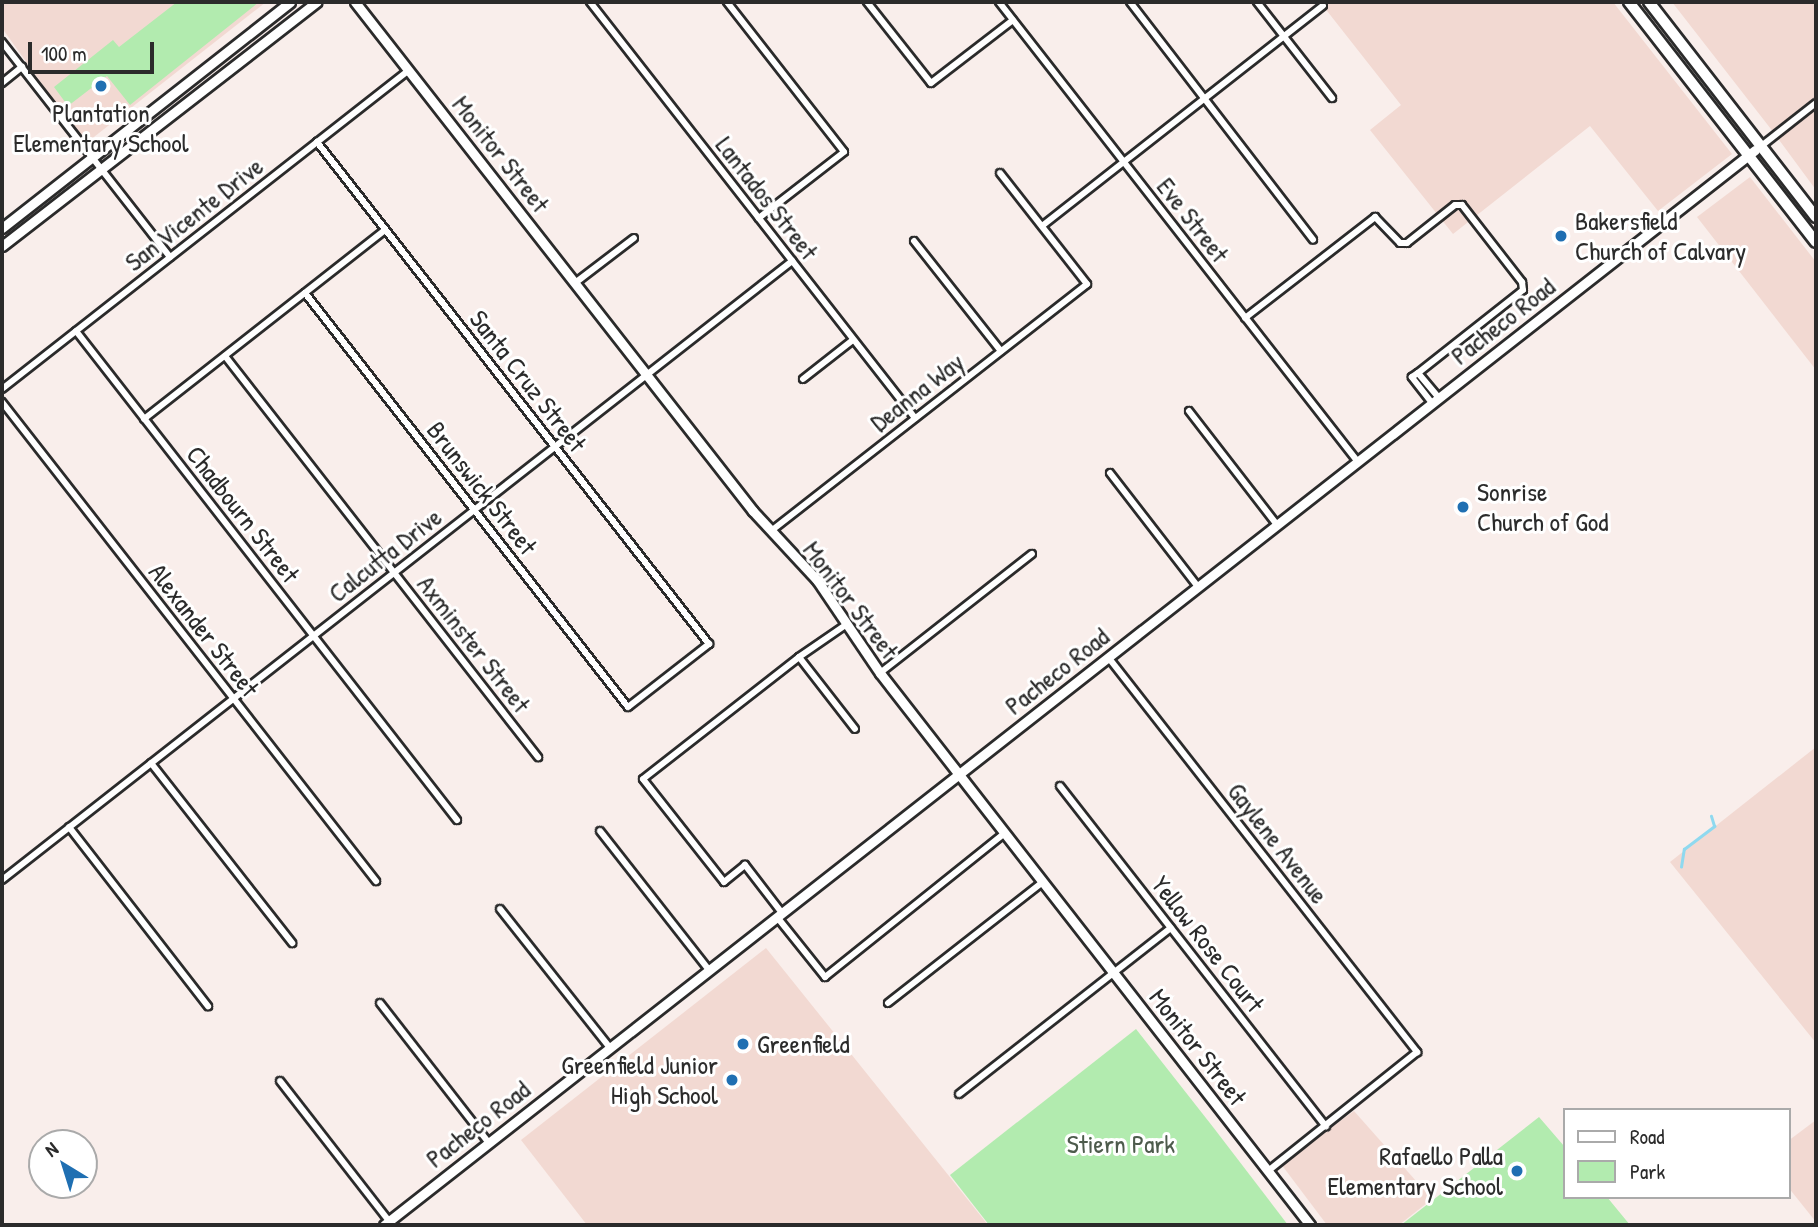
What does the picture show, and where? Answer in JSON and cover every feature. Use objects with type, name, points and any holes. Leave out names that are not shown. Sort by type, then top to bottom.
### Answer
[{"type":"main road","points":[[1629,2],[1816,217]]},
{"type":"main road","points":[[1649,2],[1755,150],[1816,242]]},
{"type":"street","points":[[2,228],[290,2]]},
{"type":"street","points":[[2,246],[316,2]]},
{"type":"street","name":"Monitor Street","points":[[355,2],[771,531],[817,580],[880,673],[1309,1225]]},
{"type":"street","name":"Lantados Street","points":[[590,2],[915,418]]},
{"type":"street","points":[[727,2],[844,152],[759,218]]},
{"type":"street","points":[[867,2],[931,83],[1013,20]]},
{"type":"street","name":"Eve Street","points":[[999,2],[1357,462]]},
{"type":"street","points":[[1130,2],[1313,240]]},
{"type":"street","points":[[1257,2],[1332,99]]},
{"type":"street","points":[[1000,173],[1042,226],[1323,6]]},
{"type":"street","points":[[2,42],[170,257]]},
{"type":"street","points":[[2,83],[22,67]]},
{"type":"street","name":"San Vicente Drive","points":[[2,389],[409,70]]},
{"type":"street","points":[[1755,150],[1816,103]]},
{"type":"street","name":"Santa Cruz Street","points":[[317,142],[709,644],[628,707]]},
{"type":"street","name":"Pacheco Road","points":[[388,1224],[1755,150]]},
{"type":"street","points":[[1245,318],[1375,217],[1400,243],[1407,243],[1455,205],[1462,205],[1522,282],[1522,290],[1418,373],[1436,401]]},
{"type":"street","name":"Deanna Way","points":[[771,531],[1087,284],[1042,226]]},
{"type":"street","points":[[144,419],[385,230]]},
{"type":"street","points":[[575,283],[634,238]]},
{"type":"street","points":[[914,241],[1001,351]]},
{"type":"street","name":"Calcutta Drive","points":[[2,880],[792,261]]},
{"type":"street","name":"Brunswick Street","points":[[305,293],[628,707]]},
{"type":"street","name":"Chadbourn Street","points":[[76,331],[457,820]]},
{"type":"street","points":[[803,379],[853,340]]},
{"type":"street","name":"Axminster Street","points":[[225,356],[538,757]]},
{"type":"street","name":"Alexander Street","points":[[2,402],[376,881]]},
{"type":"street","points":[[1189,411],[1278,525]]},
{"type":"street","points":[[1110,474],[1198,587]]},
{"type":"street","points":[[880,673],[1032,554]]},
{"type":"street","points":[[847,624],[799,657],[643,779],[724,882],[745,865],[825,977],[1004,833]]},
{"type":"street","points":[[799,657],[855,729]]},
{"type":"street","name":"Gaylene Avenue","points":[[1108,657],[1417,1052],[1326,1126]]},
{"type":"street","points":[[151,763],[292,943]]},
{"type":"street","name":"Yellow Rose Court","points":[[1060,786],[1326,1126]]},
{"type":"street","points":[[69,827],[208,1006]]},
{"type":"street","points":[[600,831],[709,970]]},
{"type":"street","points":[[888,1003],[1042,882]]},
{"type":"street","points":[[500,909],[610,1048]]},
{"type":"street","points":[[959,1094],[1171,928]]},
{"type":"street","points":[[380,1003],[489,1143]]},
{"type":"street","points":[[279,1082],[388,1224]]},
{"type":"street","points":[[1268,1171],[1326,1126]]},
{"type":"shaded area","name":"Plantation Elementary School","points":[[2,2],[266,2],[85,144],[2,28]]},
{"type":"shaded area","points":[[1320,2],[1613,2],[1732,154],[1658,211],[1590,126],[1453,234],[1370,130],[1401,105]]},
{"type":"shaded area","points":[[1672,2],[1816,2],[1816,190],[1774,133]]},
{"type":"shaded area","points":[[1750,177],[1816,262],[1816,370],[1697,217]]},
{"type":"shaded area","points":[[1816,747],[1816,1043],[1670,862]]},
{"type":"shaded area","name":"Greenfield","points":[[766,948],[988,1225],[587,1225],[521,1140]]},
{"type":"shaded area","points":[[1354,1111],[1432,1199],[1399,1225],[1327,1225],[1281,1164]]},
{"type":"shaded area","points":[[1816,1120],[1816,1222],[1790,1190],[1790,1140]]},
{"type":"green space","points":[[177,2],[259,2],[130,105],[107,76],[68,106],[54,87],[113,40],[119,47]]},
{"type":"green space","name":"Stiern Park","points":[[1136,1029],[1288,1225],[989,1225],[950,1175]]},
{"type":"green space","name":"Rafaello Palla Elementary School","points":[[1539,1117],[1562,1144],[1562,1199],[1609,1199],[1630,1225],[1401,1225]]},
{"type":"waterway","points":[[1681,867],[1684,849],[1714,826],[1711,816]]},
{"type":"place","name":"Plantation Elementary School","points":[[101,86]]},
{"type":"place","name":"Bakersfield Church of Calvary","points":[[1561,236]]},
{"type":"place","name":"Sonrise Church of God","points":[[1463,507]]},
{"type":"place","name":"Greenfield","points":[[743,1044]]},
{"type":"place","name":"Greenfield Junior High School","points":[[732,1080]]},
{"type":"place","name":"Rafaello Palla Elementary School","points":[[1517,1171]]}]
